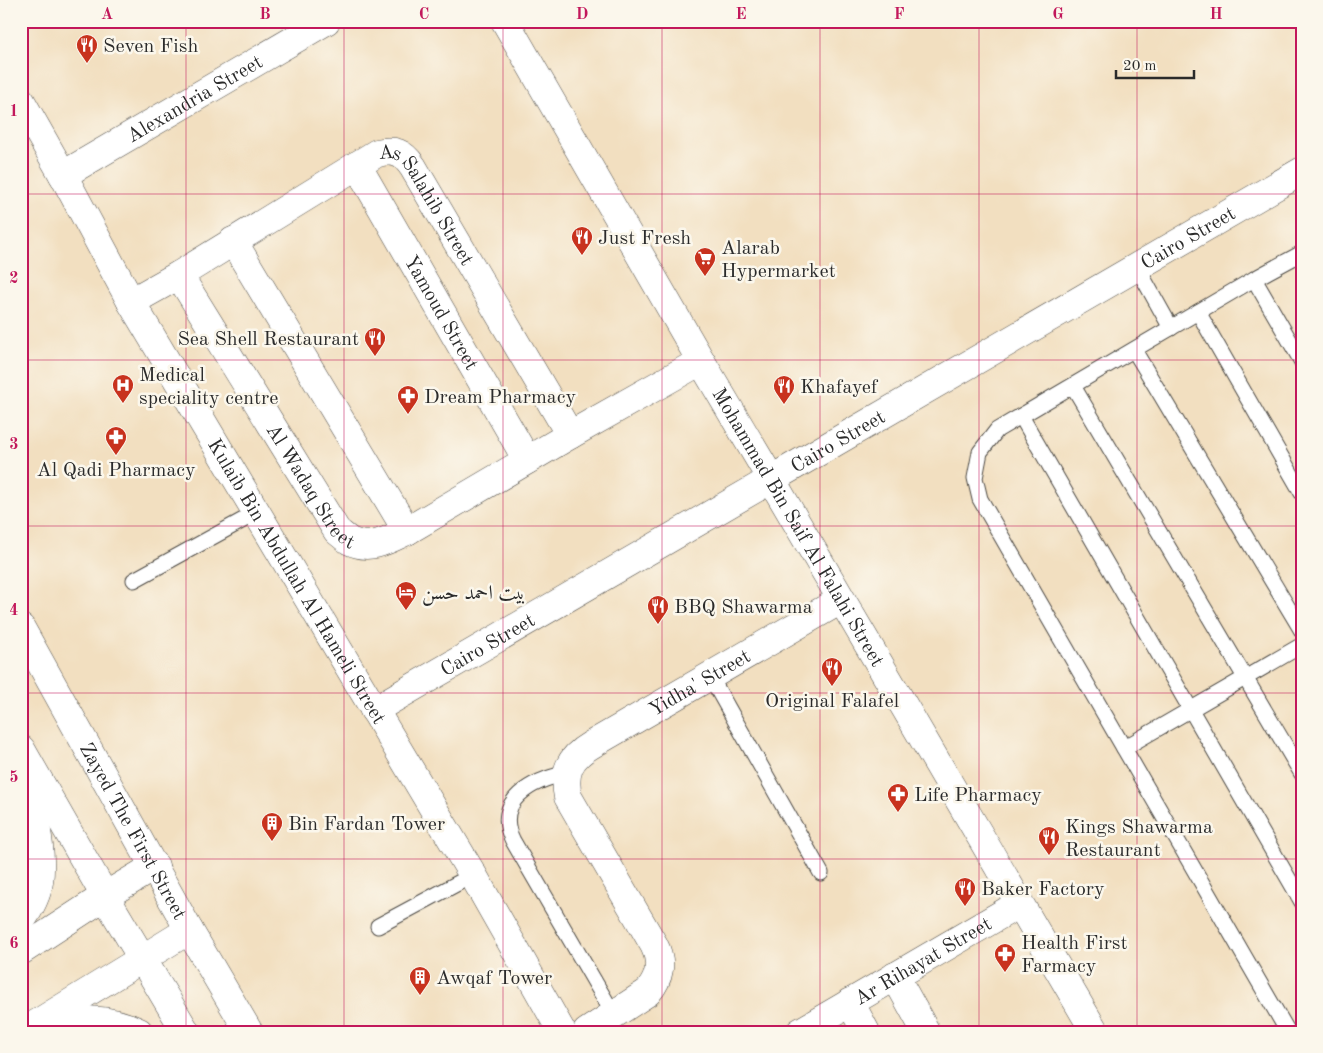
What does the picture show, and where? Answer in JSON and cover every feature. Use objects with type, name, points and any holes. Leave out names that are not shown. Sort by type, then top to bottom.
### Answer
[{"type":"street","name":"Alexandria Street","points":[[63,175],[326,21]]},
{"type":"street","name":"Mohammad Bin Saif Al Falahi Street","points":[[505,21],[701,361],[1095,1032]]},
{"type":"street","name":"Kulaib Bin Abdullah Al Hameli Street","points":[[21,101],[29,131],[63,175],[131,302],[473,875],[562,1032]]},
{"type":"street","name":"As Salahib Street","points":[[131,302],[179,275],[376,153],[394,151],[408,160],[570,435]]},
{"type":"street","name":"Yamoud Street","points":[[363,161],[527,460]]},
{"type":"street","name":"Cairo Street","points":[[374,710],[1302,171]]},
{"type":"street","points":[[233,241],[400,534]]},
{"type":"street","name":"Al Wadaq Street","points":[[179,275],[337,531],[349,540],[364,545],[380,544],[400,534],[701,361]]},
{"type":"street","name":"Yidha' Street","points":[[587,1032],[648,992],[657,978],[659,970],[658,953],[568,797],[566,785],[572,761],[580,751],[841,600]]},
{"type":"street","name":"Zayed The First Street","points":[[21,628],[189,930],[249,1032]]},
{"type":"street","points":[[22,750],[186,1032]]},
{"type":"street","points":[[21,921],[33,900],[39,884],[40,867],[34,815],[22,750]]},
{"type":"street","points":[[21,951],[155,866]]},
{"type":"street","name":"Ar Rihayat Street","points":[[800,1032],[1019,904]]},
{"type":"street","points":[[24,1032],[189,930]]},
{"type":"street","points":[[895,976],[926,1032]]},
{"type":"street","points":[[850,1002],[866,1032]]},
{"type":"street","points":[[24,1032],[46,1025],[74,1020],[116,1023],[139,1032]]},
{"type":"lane","points":[[1288,1032],[980,499],[975,478],[980,452],[997,430],[1302,252]]},
{"type":"lane","points":[[1136,267],[1171,328]]},
{"type":"lane","points":[[1254,279],[1302,362]]},
{"type":"lane","points":[[1198,312],[1302,493]]},
{"type":"lane","points":[[1134,350],[1302,631]]},
{"type":"lane","points":[[1073,386],[1302,774]]},
{"type":"lane","points":[[1020,416],[1302,902]]},
{"type":"lane","points":[[134,580],[256,513]]},
{"type":"lane","points":[[1124,748],[1302,645]]},
{"type":"lane","points":[[710,676],[821,873]]},
{"type":"lane","points":[[568,773],[541,781],[517,796],[511,804],[506,823],[513,841],[614,1015]]},
{"type":"lane","points":[[378,926],[473,875]]},
{"type":"place","name":"Seven Fish","points":[[87,64]]},
{"type":"place","name":"Just Fresh","points":[[582,256]]},
{"type":"place","name":"Alarab Hypermarket","points":[[705,277]]},
{"type":"place","name":"Sea Shell Restaurant","points":[[375,357]]},
{"type":"place","name":"Medical speciality centre","points":[[123,404]]},
{"type":"place","name":"Khafayef","points":[[784,405]]},
{"type":"place","name":"Dream Pharmacy","points":[[408,415]]},
{"type":"place","name":"Al Qadi Pharmacy","points":[[116,456]]},
{"type":"place","name":"بيت احمد حسن","points":[[406,611]]},
{"type":"place","name":"BBQ Shawarma","points":[[658,625]]},
{"type":"place","name":"Original Falafel","points":[[832,687]]},
{"type":"place","name":"Life Pharmacy","points":[[898,813]]},
{"type":"place","name":"Bin Fardan Tower","points":[[272,842]]},
{"type":"place","name":"Kings Shawarma Restaurant","points":[[1049,856]]},
{"type":"place","name":"Baker Factory","points":[[965,907]]},
{"type":"place","name":"Health First Farmacy","points":[[1005,973]]},
{"type":"place","name":"Awqaf Tower","points":[[420,996]]}]
